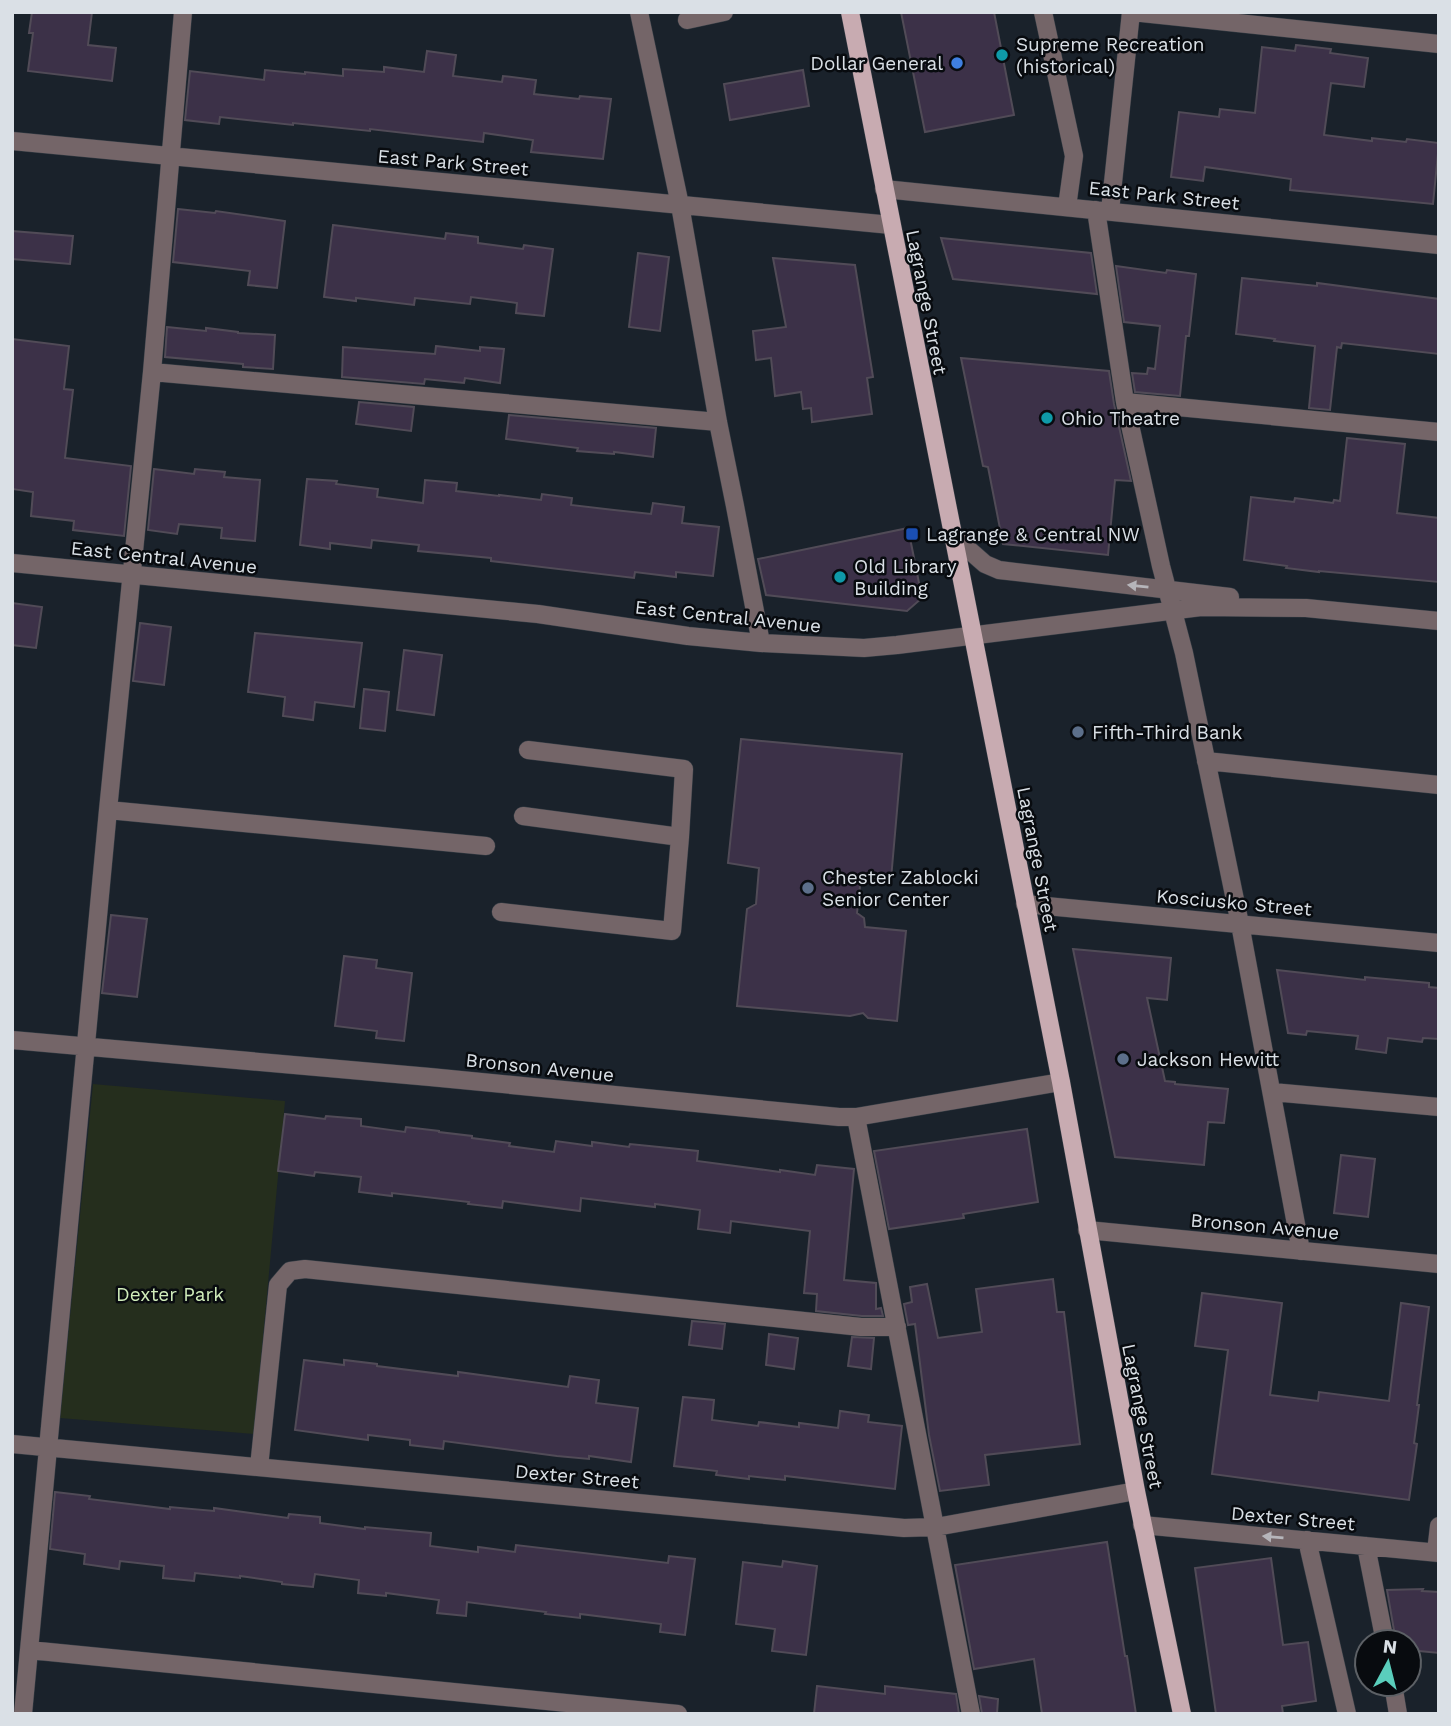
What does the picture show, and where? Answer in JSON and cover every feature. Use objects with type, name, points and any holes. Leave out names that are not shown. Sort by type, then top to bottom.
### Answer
[{"type":"main road","name":"Lagrange Street","points":[[850,12],[1061,1082],[1142,1525],[1182,1714]]},
{"type":"street","points":[[23,1714],[152,372],[183,12]]},
{"type":"street","points":[[639,12],[680,205],[761,643]]},
{"type":"street","points":[[687,20],[724,12]]},
{"type":"street","points":[[1044,12],[1074,156],[1068,206]]},
{"type":"street","points":[[1301,1251],[1240,924],[1184,653],[1125,402],[1103,210],[1131,12],[1439,44]]},
{"type":"street","name":"East Park Street","points":[[12,141],[891,225]]},
{"type":"street","name":"East Park Street","points":[[884,189],[1439,244]]},
{"type":"street","points":[[152,372],[718,422]]},
{"type":"street","points":[[1125,402],[1439,432]]},
{"type":"street","points":[[952,535],[985,564],[999,570],[1328,610]]},
{"type":"street","name":"East Central Avenue","points":[[12,563],[538,614],[688,636],[864,649],[1200,607],[1279,607],[1439,621]]},
{"type":"street","points":[[501,912],[672,931],[684,769],[528,750]]},
{"type":"street","points":[[1206,761],[1439,785]]},
{"type":"street","points":[[108,810],[486,846]]},
{"type":"street","points":[[523,816],[680,837]]},
{"type":"street","name":"Kosciusko Street","points":[[1025,904],[1439,943]]},
{"type":"street","name":"Bronson Avenue","points":[[12,1040],[825,1116],[856,1117],[1061,1082]]},
{"type":"street","points":[[1272,1092],[1439,1107]]},
{"type":"street","points":[[856,1117],[971,1714]]},
{"type":"street","name":"Bronson Avenue","points":[[1087,1230],[1439,1264]]},
{"type":"street","points":[[259,1467],[278,1284],[290,1271],[304,1269],[861,1327],[897,1327]]},
{"type":"street","name":"Dexter Street","points":[[12,1444],[890,1527],[936,1527],[1136,1491]]},
{"type":"street","name":"Dexter Street","points":[[1142,1525],[1437,1553]]},
{"type":"street","points":[[1437,1553],[1439,1526]]},
{"type":"street","points":[[1307,1540],[1347,1714]]},
{"type":"street","points":[[1366,1546],[1382,1628]]},
{"type":"street","points":[[29,1650],[678,1714]]},
{"type":"green space","name":"Dexter Park","points":[[93,1084],[285,1101],[254,1434],[60,1418]]},
{"type":"building","points":[[32,12],[92,12],[88,45],[116,48],[112,81],[28,71],[33,33],[29,33]]},
{"type":"building","name":"Dollar General","points":[[901,12],[994,12],[1014,115],[925,132]]},
{"type":"building","points":[[1296,45],[1331,49],[1330,53],[1368,58],[1364,87],[1331,83],[1324,135],[1372,141],[1372,138],[1406,142],[1407,139],[1439,143],[1433,204],[1290,190],[1291,179],[1205,167],[1203,181],[1171,177],[1179,112],[1219,117],[1220,109],[1255,113],[1262,47],[1295,51]]},
{"type":"building","points":[[427,51],[456,55],[453,76],[502,82],[503,76],[536,80],[534,94],[611,99],[603,159],[531,152],[533,140],[484,133],[483,142],[370,129],[293,125],[220,117],[219,124],[185,120],[190,71],[264,80],[265,70],[343,76],[343,69],[384,72],[384,67],[424,72]]},
{"type":"building","points":[[803,70],[809,106],[730,120],[724,84]]},
{"type":"building","points":[[178,209],[216,211],[285,221],[277,288],[248,285],[250,271],[173,262]]},
{"type":"building","points":[[333,225],[445,239],[446,233],[478,237],[478,243],[523,249],[524,245],[553,249],[544,316],[516,313],[517,303],[471,297],[470,304],[415,298],[414,305],[324,297]]},
{"type":"building","points":[[12,231],[73,236],[70,264],[12,259]]},
{"type":"building","points":[[941,238],[1091,253],[1097,294],[953,279]]},
{"type":"building","points":[[638,253],[669,257],[660,331],[629,327]]},
{"type":"building","points":[[773,258],[855,265],[873,377],[867,378],[872,414],[812,422],[811,408],[803,409],[801,392],[775,396],[771,358],[756,360],[753,331],[786,327]]},
{"type":"building","points":[[1116,266],[1196,274],[1180,396],[1135,392],[1132,373],[1147,374],[1148,368],[1155,369],[1160,326],[1124,322]]},
{"type":"building","points":[[1242,278],[1317,286],[1317,283],[1439,299],[1439,354],[1342,343],[1341,348],[1337,347],[1330,410],[1309,408],[1315,346],[1236,334]]},
{"type":"building","points":[[167,327],[275,335],[273,369],[165,357]]},
{"type":"building","points":[[12,339],[69,346],[64,389],[73,390],[65,458],[131,466],[124,536],[73,530],[74,521],[31,516],[33,492],[12,489]]},
{"type":"building","points":[[436,346],[480,351],[480,347],[504,349],[500,383],[465,378],[464,383],[425,379],[424,384],[342,377],[343,347],[435,354]]},
{"type":"building","name":"Ohio Theatre","points":[[961,358],[1109,371],[1131,481],[1115,480],[1108,555],[1003,544],[988,467],[983,466]]},
{"type":"building","points":[[359,402],[414,407],[411,431],[356,424]]},
{"type":"building","points":[[509,415],[656,428],[653,457],[577,451],[578,448],[506,439]]},
{"type":"building","points":[[1347,438],[1405,444],[1397,513],[1439,518],[1439,582],[1319,572],[1244,560],[1251,497],[1294,502],[1295,498],[1333,503],[1334,500],[1340,501]]},
{"type":"building","points":[[154,469],[194,474],[195,469],[225,472],[224,477],[260,480],[255,541],[221,538],[222,528],[179,524],[177,534],[148,530]]},
{"type":"building","points":[[307,479],[337,481],[336,484],[378,489],[377,497],[423,503],[425,480],[457,483],[456,491],[541,500],[542,494],[572,498],[571,505],[651,514],[653,503],[684,507],[682,523],[719,527],[713,576],[676,572],[676,577],[635,572],[634,578],[491,561],[491,558],[418,551],[419,545],[372,540],[371,548],[330,543],[330,549],[300,545]]},
{"type":"building","name":"Old Library Building","points":[[908,528],[922,598],[907,611],[766,595],[758,559]]},
{"type":"building","points":[[12,603],[42,607],[36,648],[12,645]]},
{"type":"building","points":[[140,623],[171,627],[164,685],[133,681]]},
{"type":"building","points":[[255,633],[362,643],[354,707],[315,702],[313,720],[283,716],[285,697],[248,692]]},
{"type":"building","points":[[404,650],[442,655],[434,715],[397,710]]},
{"type":"building","points":[[364,689],[389,692],[385,731],[360,728]]},
{"type":"building","name":"Chester Zablocki Senior Center","points":[[741,739],[902,754],[891,879],[861,877],[857,913],[864,918],[865,927],[906,931],[897,1021],[868,1018],[863,1013],[850,1016],[737,1006],[747,909],[756,904],[759,868],[728,863]]},
{"type":"building","points":[[111,915],[147,919],[137,997],[102,993]]},
{"type":"building","points":[[1073,949],[1171,958],[1167,1000],[1147,998],[1165,1081],[1228,1089],[1224,1123],[1208,1122],[1204,1165],[1115,1157]]},
{"type":"building","points":[[344,956],[377,960],[376,968],[412,973],[404,1041],[376,1038],[377,1031],[335,1026]]},
{"type":"building","points":[[1277,970],[1365,980],[1365,977],[1429,983],[1429,987],[1439,988],[1439,1039],[1423,1038],[1422,1042],[1388,1038],[1386,1053],[1356,1049],[1358,1036],[1307,1031],[1306,1035],[1288,1033]]},
{"type":"building","points":[[285,1114],[325,1119],[326,1116],[361,1119],[361,1126],[405,1132],[406,1127],[439,1131],[510,1143],[509,1146],[554,1152],[556,1141],[592,1146],[592,1142],[629,1147],[630,1144],[698,1151],[697,1161],[780,1172],[815,1175],[817,1165],[854,1169],[844,1280],[876,1283],[876,1309],[881,1308],[883,1316],[816,1311],[817,1294],[804,1293],[810,1231],[731,1221],[730,1233],[698,1229],[700,1210],[655,1204],[655,1207],[581,1198],[580,1211],[503,1201],[502,1208],[392,1193],[392,1196],[359,1192],[361,1177],[315,1172],[314,1176],[278,1171]]},
{"type":"building","points":[[1027,1129],[1038,1202],[963,1214],[964,1218],[889,1229],[874,1151]]},
{"type":"building","points":[[1341,1155],[1375,1159],[1368,1217],[1334,1213]]},
{"type":"building","points":[[1053,1279],[1057,1312],[1064,1312],[1080,1444],[985,1455],[989,1485],[940,1491],[929,1435],[915,1324],[908,1325],[904,1304],[912,1302],[910,1287],[927,1284],[938,1338],[982,1332],[976,1289]]},
{"type":"building","points":[[1202,1293],[1282,1303],[1270,1395],[1318,1401],[1319,1392],[1389,1401],[1401,1303],[1429,1307],[1417,1405],[1414,1443],[1417,1444],[1409,1500],[1212,1474],[1228,1350],[1195,1346]]},
{"type":"building","points":[[692,1321],[725,1324],[722,1349],[689,1345]]},
{"type":"building","points":[[769,1334],[798,1338],[794,1369],[766,1365]]},
{"type":"building","points":[[852,1337],[874,1338],[871,1369],[848,1366]]},
{"type":"building","points":[[304,1360],[344,1365],[344,1360],[458,1376],[458,1372],[568,1387],[570,1376],[599,1380],[596,1403],[638,1408],[631,1462],[589,1456],[589,1459],[557,1456],[444,1441],[443,1449],[410,1445],[410,1440],[368,1435],[368,1440],[295,1430]]},
{"type":"building","points":[[683,1397],[714,1400],[712,1420],[758,1426],[759,1422],[799,1427],[799,1423],[838,1428],[840,1411],[869,1415],[868,1422],[902,1426],[895,1489],[785,1476],[785,1480],[749,1476],[749,1479],[716,1475],[717,1471],[674,1466]]},
{"type":"building","points":[[55,1492],[170,1509],[214,1511],[214,1508],[288,1518],[289,1514],[320,1517],[320,1523],[431,1533],[430,1546],[478,1552],[478,1547],[515,1552],[516,1545],[668,1563],[669,1556],[695,1559],[685,1635],[660,1632],[661,1624],[580,1614],[580,1618],[467,1602],[466,1616],[437,1613],[439,1600],[386,1593],[386,1596],[358,1593],[359,1580],[315,1574],[313,1587],[240,1576],[195,1573],[194,1581],[163,1578],[164,1566],[120,1561],[119,1569],[84,1564],[85,1554],[50,1549]]},
{"type":"building","points":[[1107,1542],[1136,1714],[1042,1714],[1034,1659],[974,1669],[955,1565]]},
{"type":"building","points":[[1271,1558],[1283,1645],[1308,1642],[1316,1701],[1282,1706],[1283,1714],[1216,1714],[1195,1568]]},
{"type":"building","points":[[783,1561],[817,1566],[806,1655],[772,1651],[775,1629],[736,1624],[743,1562],[782,1567]]},
{"type":"building","points":[[1423,1589],[1422,1591],[1439,1592],[1439,1653],[1423,1651],[1423,1628],[1394,1628],[1387,1590]]},
{"type":"building","points":[[817,1686],[885,1694],[885,1686],[956,1694],[959,1714],[814,1714]]},
{"type":"building","points":[[979,1696],[998,1699],[997,1714],[982,1714]]},
{"type":"place","name":"Supreme Recreation (historical)","points":[[1002,55]]},
{"type":"place","name":"Dollar General","points":[[957,63]]},
{"type":"place","name":"Ohio Theatre","points":[[1047,418]]},
{"type":"place","name":"Lagrange & Central NW","points":[[912,534]]},
{"type":"place","name":"Old Library Building","points":[[840,577]]},
{"type":"place","name":"Fifth-Third Bank","points":[[1078,732]]},
{"type":"place","name":"Chester Zablocki Senior Center","points":[[808,888]]},
{"type":"place","name":"Jackson Hewitt","points":[[1123,1059]]}]
